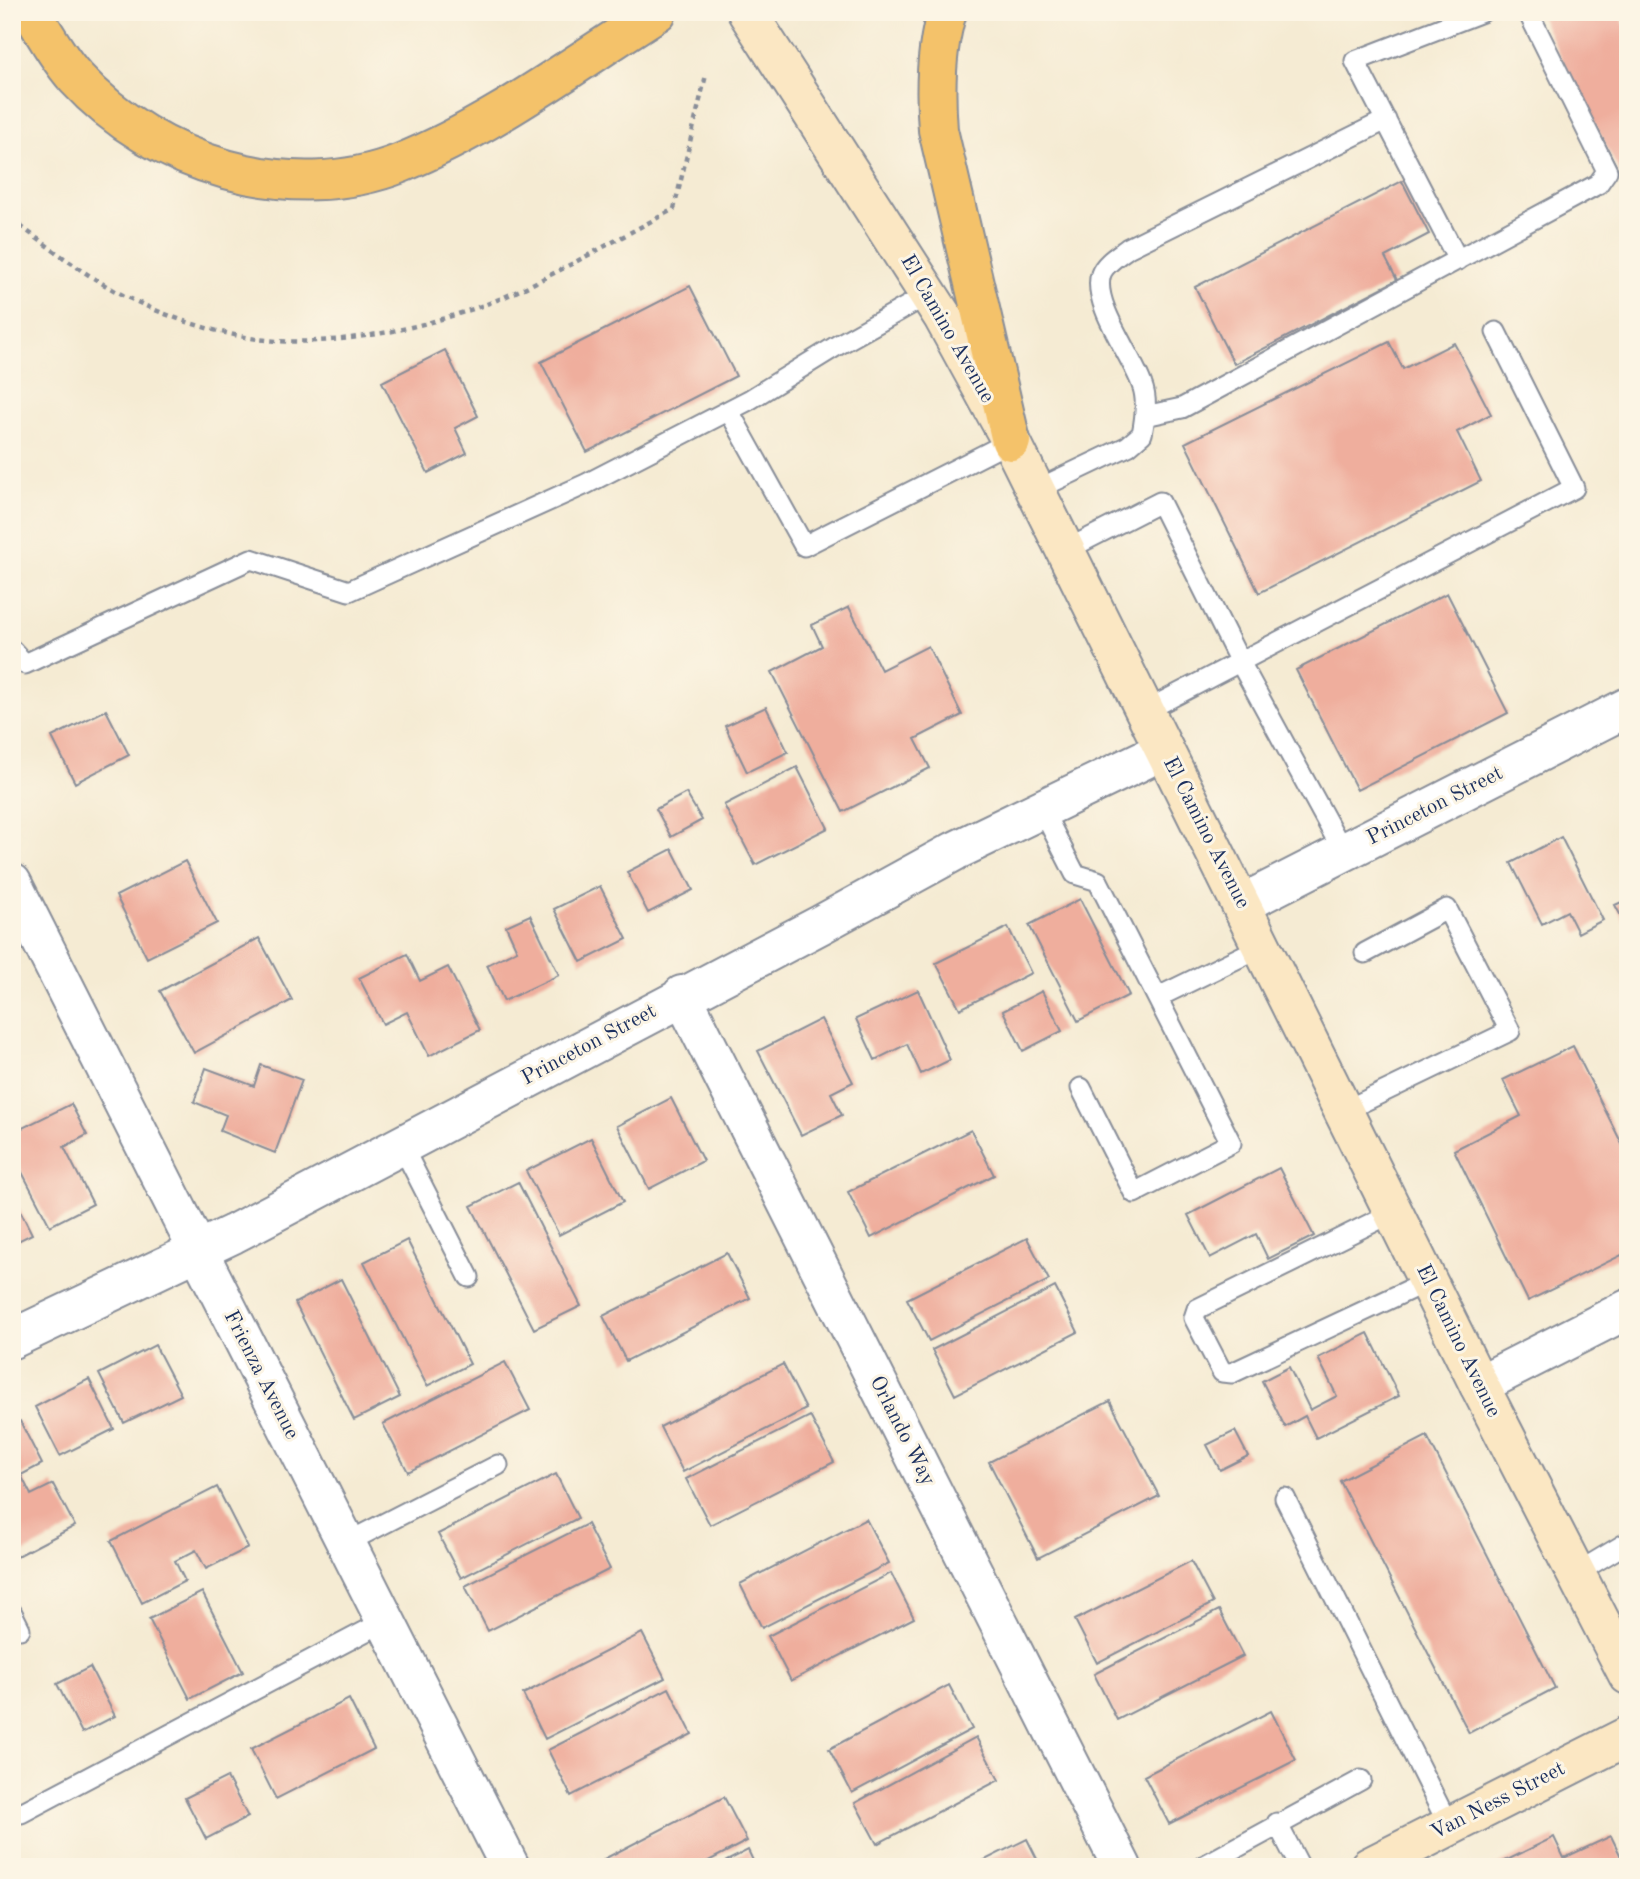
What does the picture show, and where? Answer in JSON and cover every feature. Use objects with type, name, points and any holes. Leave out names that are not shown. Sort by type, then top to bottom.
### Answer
[{"type":"highway","points":[[32,12],[75,77],[106,107],[146,135],[188,158],[234,172],[283,179],[316,179],[361,174],[439,146],[487,120],[657,12]]},
{"type":"highway","points":[[947,12],[942,29],[935,89],[937,130],[1011,441]]},
{"type":"main road","name":"El Camino Avenue","points":[[747,12],[929,294],[1011,441],[1147,710],[1164,750],[1427,1281],[1628,1675]]},
{"type":"main road","name":"Van Ness Street","points":[[1393,1861],[1449,1826],[1628,1736]]},
{"type":"street","name":"Princeton Street","points":[[1242,904],[1628,706]]},
{"type":"street","name":"Princeton Street","points":[[12,1339],[197,1250],[820,925],[955,851],[1164,750]]},
{"type":"street","name":"Frienza Avenue","points":[[12,883],[510,1867]]},
{"type":"street","name":"Orlando Way","points":[[682,995],[1122,1867]]},
{"type":"street","points":[[1479,1385],[1628,1309]]},
{"type":"lane","points":[[1458,260],[1355,61],[1482,12]]},
{"type":"lane","points":[[1145,416],[1182,408],[1598,184],[1607,172],[1528,12]]},
{"type":"lane","points":[[1036,490],[1128,446],[1142,434],[1145,416],[1143,387],[1099,295],[1101,274],[1111,261],[1128,248],[1386,120]]},
{"type":"lane","points":[[12,650],[25,664],[251,559],[349,591],[586,484],[729,411],[929,294]]},
{"type":"lane","points":[[1147,710],[1574,488],[1496,332]]},
{"type":"lane","points":[[729,411],[804,546],[1011,441]]},
{"type":"lane","points":[[1066,550],[1160,502],[1240,662],[1344,853]]},
{"type":"lane","points":[[1042,809],[1075,874],[1098,881],[1231,1143],[1134,1193],[1081,1088]]},
{"type":"lane","points":[[1344,1111],[1510,1031],[1447,909],[1365,953]]},
{"type":"lane","points":[[1158,997],[1263,946]]},
{"type":"lane","points":[[401,1144],[469,1278]]},
{"type":"lane","points":[[1394,1212],[1197,1309],[1194,1318],[1222,1372],[1233,1373],[1427,1281]]},
{"type":"lane","points":[[346,1543],[498,1465]]},
{"type":"lane","points":[[1285,1498],[1449,1826]]},
{"type":"lane","points":[[1575,1574],[1628,1542]]},
{"type":"lane","points":[[21,1813],[385,1621]]},
{"type":"lane","points":[[1203,1866],[1277,1823],[1361,1780]]},
{"type":"lane","points":[[1277,1823],[1300,1867]]},
{"type":"path","points":[[12,220],[80,269],[131,299],[193,324],[257,339],[313,341],[374,333],[442,318],[517,291],[674,209],[706,75]]},
{"type":"building","points":[[1538,12],[1618,12],[1628,31],[1628,189]]},
{"type":"building","points":[[1402,181],[1429,234],[1385,257],[1397,280],[1234,364],[1195,287]]},
{"type":"building","points":[[690,286],[736,376],[587,452],[541,362]]},
{"type":"building","points":[[1389,342],[1403,369],[1454,343],[1491,414],[1457,432],[1481,481],[1259,593],[1185,443]]},
{"type":"building","points":[[445,350],[478,416],[455,428],[467,453],[428,473],[382,382]]},
{"type":"building","points":[[1447,593],[1508,713],[1357,790],[1296,670]]},
{"type":"building","points":[[849,607],[881,670],[928,646],[962,715],[915,739],[930,768],[843,812],[772,672],[822,646],[812,625]]},
{"type":"building","points":[[766,707],[788,752],[747,772],[725,726]]},
{"type":"building","points":[[106,710],[129,755],[75,783],[52,737]]},
{"type":"building","points":[[797,767],[828,828],[755,865],[724,805]]},
{"type":"building","points":[[686,793],[702,820],[671,837],[656,809]]},
{"type":"building","points":[[1561,837],[1603,920],[1578,933],[1567,911],[1542,924],[1511,863]]},
{"type":"building","points":[[672,849],[693,890],[648,913],[627,872]]},
{"type":"building","points":[[185,861],[217,923],[147,958],[116,896]]},
{"type":"building","points":[[600,886],[627,939],[581,962],[554,909]]},
{"type":"building","points":[[1080,899],[1129,995],[1078,1021],[1029,925]]},
{"type":"building","points":[[1628,899],[1628,929],[1615,905]]},
{"type":"building","points":[[530,915],[559,975],[504,1001],[487,965],[517,950],[506,926]]},
{"type":"building","points":[[1008,927],[1031,973],[960,1009],[936,963]]},
{"type":"building","points":[[259,938],[292,1000],[194,1053],[160,991]]},
{"type":"building","points":[[407,954],[420,981],[448,967],[480,1030],[429,1056],[407,1012],[383,1024],[359,978]]},
{"type":"building","points":[[918,990],[950,1060],[921,1074],[907,1044],[875,1060],[856,1019]]},
{"type":"building","points":[[1042,991],[1062,1031],[1023,1051],[1003,1011]]},
{"type":"building","points":[[821,1019],[853,1082],[831,1093],[842,1115],[801,1135],[758,1051]]},
{"type":"building","points":[[1573,1046],[1628,1156],[1628,1252],[1528,1301],[1454,1150],[1521,1116],[1503,1080]]},
{"type":"building","points":[[261,1065],[302,1080],[275,1153],[220,1131],[226,1115],[194,1102],[206,1068],[254,1086]]},
{"type":"building","points":[[671,1098],[703,1161],[649,1189],[617,1126]]},
{"type":"building","points":[[71,1104],[87,1135],[64,1147],[93,1204],[50,1226],[12,1153],[12,1133]]},
{"type":"building","points":[[971,1130],[994,1175],[871,1238],[848,1192]]},
{"type":"building","points":[[591,1138],[623,1202],[559,1235],[526,1171]]},
{"type":"building","points":[[1279,1168],[1314,1236],[1268,1259],[1256,1234],[1210,1258],[1188,1215]]},
{"type":"building","points":[[518,1182],[581,1306],[534,1329],[471,1206]]},
{"type":"building","points":[[12,1194],[32,1234],[12,1244]]},
{"type":"building","points":[[1027,1238],[1049,1280],[929,1341],[907,1299]]},
{"type":"building","points":[[407,1240],[470,1364],[427,1386],[364,1262]]},
{"type":"building","points":[[727,1253],[750,1298],[626,1361],[603,1316]]},
{"type":"building","points":[[341,1279],[400,1397],[354,1420],[295,1303]]},
{"type":"building","points":[[1055,1287],[1078,1332],[955,1395],[932,1350]]},
{"type":"building","points":[[1368,1333],[1399,1396],[1316,1438],[1305,1416],[1285,1427],[1262,1381],[1289,1367],[1310,1410],[1337,1396],[1318,1358]]},
{"type":"building","points":[[155,1345],[181,1395],[124,1423],[99,1374]]},
{"type":"building","points":[[505,1362],[530,1410],[408,1472],[383,1424]]},
{"type":"building","points":[[783,1364],[806,1409],[683,1472],[660,1427]]},
{"type":"building","points":[[89,1379],[114,1429],[60,1456],[35,1407]]},
{"type":"building","points":[[1110,1401],[1159,1496],[1038,1558],[989,1462]]},
{"type":"building","points":[[810,1416],[834,1462],[710,1525],[686,1479]]},
{"type":"building","points":[[20,1421],[42,1464],[21,1475],[31,1495],[53,1484],[75,1526],[12,1559],[12,1425]]},
{"type":"building","points":[[1235,1431],[1248,1456],[1220,1470],[1207,1445]]},
{"type":"building","points":[[1427,1436],[1555,1688],[1469,1733],[1340,1481]]},
{"type":"building","points":[[556,1474],[578,1518],[461,1578],[438,1534]]},
{"type":"building","points":[[217,1487],[248,1548],[206,1569],[196,1550],[175,1561],[185,1581],[142,1603],[111,1541]]},
{"type":"building","points":[[866,1519],[889,1563],[762,1628],[740,1584]]},
{"type":"building","points":[[587,1524],[610,1569],[488,1631],[465,1586]]},
{"type":"building","points":[[1191,1561],[1213,1603],[1097,1663],[1075,1620]]},
{"type":"building","points":[[891,1573],[914,1618],[791,1681],[768,1636]]},
{"type":"building","points":[[202,1592],[243,1672],[190,1699],[149,1619]]},
{"type":"building","points":[[1219,1610],[1243,1656],[1117,1720],[1094,1674]]},
{"type":"building","points":[[642,1633],[665,1678],[545,1739],[523,1694]]},
{"type":"building","points":[[90,1667],[115,1716],[82,1733],[57,1684]]},
{"type":"building","points":[[949,1685],[972,1729],[852,1793],[829,1749]]},
{"type":"building","points":[[669,1688],[692,1734],[571,1796],[548,1750]]},
{"type":"building","points":[[349,1699],[374,1749],[276,1799],[251,1749]]},
{"type":"building","points":[[1271,1711],[1296,1760],[1169,1824],[1144,1776]]},
{"type":"building","points":[[976,1737],[999,1780],[877,1844],[855,1803]]},
{"type":"building","points":[[227,1777],[248,1817],[206,1839],[185,1798]]},
{"type":"building","points":[[724,1797],[747,1841],[697,1867],[608,1867],[604,1859]]},
{"type":"building","points":[[1611,1836],[1626,1867],[1493,1867],[1554,1837],[1564,1858]]},
{"type":"building","points":[[1027,1839],[1041,1867],[971,1867]]},
{"type":"building","points":[[748,1850],[756,1867],[715,1867]]}]
